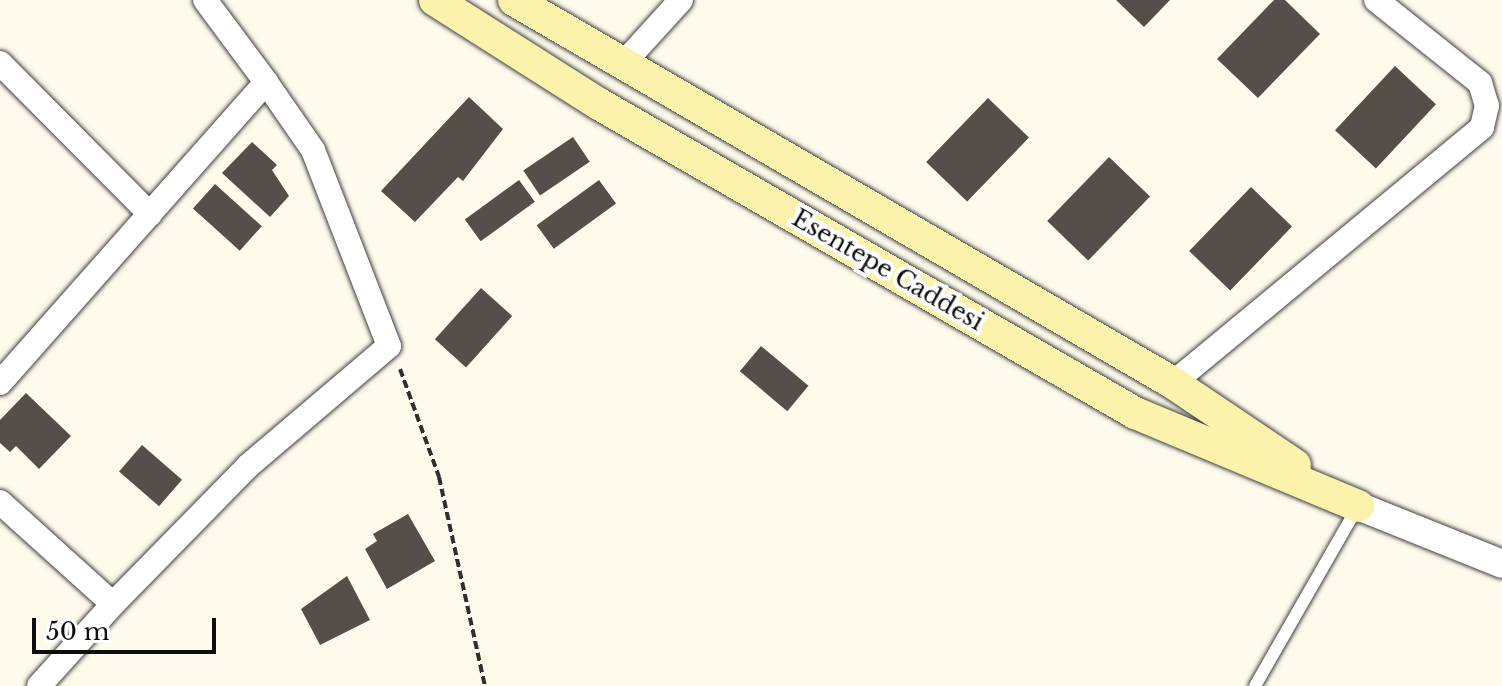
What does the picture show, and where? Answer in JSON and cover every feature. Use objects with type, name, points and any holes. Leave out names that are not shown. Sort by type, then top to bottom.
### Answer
[{"type":"main road","name":"Esentepe Caddesi","points":[[435,0],[599,104],[1135,413],[1358,506]]},
{"type":"main road","name":"Esentepe Caddesi","points":[[514,0],[621,66],[1173,383],[1358,506]]},
{"type":"street","points":[[39,686],[113,604],[248,466],[389,346],[313,150],[205,0]]},
{"type":"street","points":[[621,66],[681,0]]},
{"type":"street","points":[[1173,383],[1482,127],[1487,106],[1480,83],[1376,0]]},
{"type":"street","points":[[0,63],[150,214]]},
{"type":"street","points":[[0,383],[266,82]]},
{"type":"street","points":[[0,502],[113,604]]},
{"type":"street","name":"Esentepe Caddesi","points":[[1358,506],[1502,564]]},
{"type":"lane","points":[[1255,686],[1358,506]]},
{"type":"path","points":[[389,346],[439,477],[485,686]]},
{"type":"building","points":[[1116,0],[1170,0],[1144,27]]},
{"type":"building","points":[[1274,0],[1285,0],[1320,34],[1258,98],[1217,59]]},
{"type":"building","points":[[1395,66],[1436,104],[1376,169],[1335,130]]},
{"type":"building","points":[[469,97],[503,129],[463,181],[458,177],[415,222],[381,191]]},
{"type":"building","points":[[988,98],[1029,138],[967,202],[926,162]]},
{"type":"building","points":[[573,137],[590,162],[540,195],[523,171]]},
{"type":"building","points":[[252,142],[277,165],[272,170],[289,196],[270,217],[222,173]]},
{"type":"building","points":[[1109,157],[1150,197],[1088,261],[1047,221]]},
{"type":"building","points":[[519,180],[535,202],[481,241],[465,219]]},
{"type":"building","points":[[599,180],[616,203],[554,249],[537,225]]},
{"type":"building","points":[[215,184],[262,226],[240,251],[193,209]]},
{"type":"building","points":[[1251,187],[1292,227],[1230,291],[1189,251]]},
{"type":"building","points":[[481,288],[512,316],[466,367],[435,339]]},
{"type":"building","points":[[761,346],[808,386],[787,411],[740,371]]},
{"type":"building","points":[[26,393],[71,436],[39,469],[16,446],[10,452],[0,443],[0,420]]},
{"type":"building","points":[[142,445],[182,480],[159,506],[119,471]]},
{"type":"building","points":[[408,514],[435,561],[387,589],[365,549],[377,541],[373,534]]},
{"type":"building","points":[[347,576],[370,620],[320,645],[301,609]]}]
